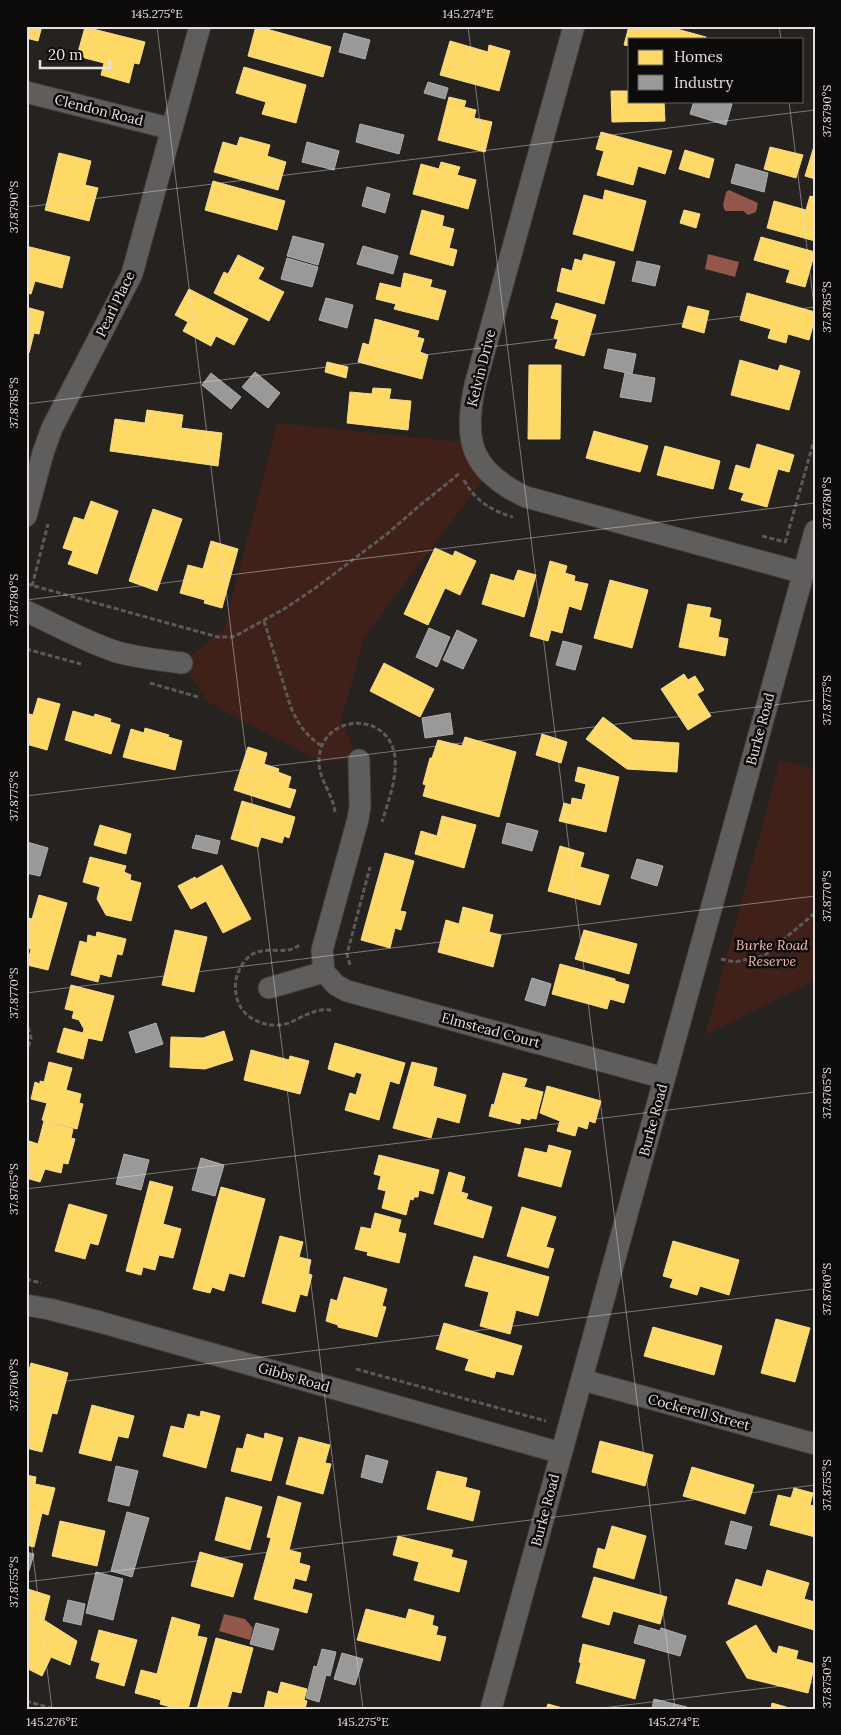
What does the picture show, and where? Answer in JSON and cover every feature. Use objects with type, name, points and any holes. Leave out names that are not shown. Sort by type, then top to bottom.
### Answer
[{"type":"street","name":"Pearl Place","points":[[26,516],[50,434],[132,274],[200,26]]},
{"type":"street","name":"Kelvin Drive","points":[[574,26],[475,385],[469,425],[472,443],[478,457],[494,477],[508,488],[526,496],[804,573]]},
{"type":"street","name":"Clendon Road","points":[[26,92],[172,129]]},
{"type":"street","name":"Burke Road","points":[[491,1709],[815,531]]},
{"type":"street","points":[[26,611],[117,652],[148,659],[182,663]]},
{"type":"street","points":[[269,988],[324,972],[322,950],[358,819],[360,806],[359,760]]},
{"type":"street","name":"Elmstead Court","points":[[324,972],[336,986],[347,991],[664,1078]]},
{"type":"street","name":"Gibbs Road","points":[[26,1305],[100,1322],[561,1453]]},
{"type":"street","name":"Cockerell Street","points":[[583,1380],[815,1444]]},
{"type":"path","points":[[758,535],[785,542],[815,437]]},
{"type":"path","points":[[457,467],[468,488],[483,503],[493,510],[518,519]]},
{"type":"path","points":[[26,584],[218,637],[232,637],[264,621],[314,589],[369,549],[460,473]]},
{"type":"path","points":[[264,621],[298,722],[308,736],[322,746]]},
{"type":"path","points":[[722,959],[735,962],[764,956],[815,913]]},
{"type":"path","points":[[26,1020],[31,1038],[26,1055]]},
{"type":"path","points":[[26,1701],[54,1709]]},
{"type":"green space","points":[[277,423],[472,443],[489,472],[365,636],[341,721],[359,760],[315,759],[209,703],[182,663],[224,629]]},
{"type":"green space","name":"Burke Road Reserve","points":[[780,760],[815,770],[815,980],[705,1035]]},
{"type":"shaded area","points":[[729,190],[758,203],[756,212],[748,215],[743,211],[725,211],[723,205],[726,192]]},
{"type":"shaded area","points":[[708,254],[739,262],[735,277],[705,269]]},
{"type":"shaded area","points":[[224,1614],[245,1619],[253,1628],[250,1640],[219,1631]]},
{"type":"building: Homes","points":[[26,26],[42,26],[38,41],[26,38]]},
{"type":"building: Homes","points":[[256,26],[331,47],[323,77],[248,56]]},
{"type":"building: Homes","points":[[629,26],[666,26],[706,37],[628,38],[628,46],[624,45]]},
{"type":"building: Homes","points":[[85,27],[145,42],[139,64],[134,63],[129,83],[101,75],[104,63],[77,56]]},
{"type":"building: Homes","points":[[450,41],[488,52],[489,45],[510,51],[499,91],[440,75]]},
{"type":"building: Homes","points":[[244,67],[306,85],[296,123],[262,114],[266,102],[236,93]]},
{"type":"building: Homes","points":[[611,91],[628,91],[628,102],[664,102],[665,121],[612,122]]},
{"type":"building: Homes","points":[[449,97],[466,101],[464,107],[476,110],[474,118],[492,122],[485,152],[438,140]]},
{"type":"building: Homes","points":[[601,132],[672,151],[665,174],[638,166],[633,185],[597,175],[604,151],[596,149]]},
{"type":"building: Homes","points":[[240,137],[270,145],[267,156],[286,162],[278,190],[214,172],[223,142],[237,146]]},
{"type":"building: Homes","points":[[815,143],[815,179],[805,176]]},
{"type":"building: Homes","points":[[770,147],[803,155],[796,178],[764,169]]},
{"type":"building: Homes","points":[[685,150],[714,159],[709,178],[679,169]]},
{"type":"building: Homes","points":[[59,153],[91,161],[85,185],[98,188],[89,221],[45,210]]},
{"type":"building: Homes","points":[[441,162],[460,167],[457,175],[476,180],[468,209],[413,194],[421,164],[439,169]]},
{"type":"building: Homes","points":[[213,181],[285,201],[277,230],[205,210]]},
{"type":"building: Homes","points":[[605,190],[646,201],[633,251],[573,234],[584,195],[603,200]]},
{"type":"building: Homes","points":[[810,196],[815,197],[815,241],[767,228],[774,201],[806,210]]},
{"type":"building: Homes","points":[[422,210],[444,216],[442,226],[454,229],[449,248],[457,250],[453,266],[410,254]]},
{"type":"building: Homes","points":[[684,210],[700,214],[696,228],[680,223]]},
{"type":"building: Homes","points":[[761,237],[815,252],[805,287],[786,282],[790,270],[754,260]]},
{"type":"building: Homes","points":[[26,246],[70,257],[62,288],[35,281],[31,294],[26,293]]},
{"type":"building: Homes","points":[[584,254],[615,262],[604,304],[557,291],[562,268],[572,271],[575,259],[582,261]]},
{"type":"building: Homes","points":[[238,255],[264,268],[258,279],[284,292],[269,321],[214,293],[224,272],[228,274]]},
{"type":"building: Homes","points":[[404,273],[432,280],[430,287],[446,291],[438,320],[394,309],[396,304],[376,299],[380,283],[401,288]]},
{"type":"building: Homes","points":[[189,289],[248,319],[234,345],[216,336],[211,346],[183,331],[188,322],[175,315]]},
{"type":"building: Homes","points":[[747,293],[815,312],[809,340],[788,334],[786,343],[768,338],[771,329],[740,320]]},
{"type":"building: Homes","points":[[556,303],[596,315],[584,356],[555,348],[558,339],[554,338],[559,320],[551,318]]},
{"type":"building: Homes","points":[[688,306],[709,311],[704,333],[682,327]]},
{"type":"building: Homes","points":[[26,307],[44,312],[39,334],[34,333],[29,353],[26,353]]},
{"type":"building: Homes","points":[[375,319],[419,331],[417,337],[424,339],[420,352],[428,355],[422,379],[358,362],[363,343],[369,345]]},
{"type":"building: Homes","points":[[740,360],[778,371],[780,365],[800,371],[789,410],[731,395]]},
{"type":"building: Homes","points":[[327,362],[348,367],[346,378],[325,372]]},
{"type":"building: Homes","points":[[529,365],[561,365],[560,439],[528,439]]},
{"type":"building: Homes","points":[[373,388],[391,389],[389,399],[411,401],[408,430],[347,423],[350,392],[372,394]]},
{"type":"building: Homes","points":[[147,410],[183,415],[181,428],[222,433],[218,466],[110,451],[115,419],[145,423]]},
{"type":"building: Homes","points":[[594,431],[648,446],[640,472],[586,458]]},
{"type":"building: Homes","points":[[757,444],[794,455],[789,472],[778,469],[767,507],[741,500],[744,493],[729,489],[736,465],[750,469]]},
{"type":"building: Homes","points":[[665,446],[720,461],[713,489],[657,475]]},
{"type":"building: Homes","points":[[91,501],[118,511],[97,574],[68,564],[73,551],[63,548],[74,517],[84,520]]},
{"type":"building: Homes","points":[[153,509],[182,519],[157,591],[129,581]]},
{"type":"building: Homes","points":[[211,541],[238,549],[222,608],[204,603],[205,600],[180,593],[188,565],[203,569]]},
{"type":"building: Homes","points":[[435,548],[453,556],[455,551],[476,561],[460,595],[445,588],[428,625],[404,614]]},
{"type":"building: Homes","points":[[550,561],[567,566],[565,573],[575,576],[574,581],[588,584],[581,610],[569,606],[562,633],[551,630],[548,641],[530,636]]},
{"type":"building: Homes","points":[[518,570],[536,575],[524,617],[482,604],[491,574],[514,581]]},
{"type":"building: Homes","points":[[610,580],[648,590],[632,648],[594,638]]},
{"type":"building: Homes","points":[[688,604],[711,608],[709,617],[721,620],[718,637],[728,639],[725,656],[679,647]]},
{"type":"building: Homes","points":[[384,663],[434,689],[420,717],[370,691]]},
{"type":"building: Homes","points":[[684,674],[688,680],[695,676],[704,690],[697,694],[711,716],[688,730],[661,689]]},
{"type":"building: Homes","points":[[38,698],[60,704],[47,750],[26,744],[26,713],[33,715]]},
{"type":"building: Homes","points":[[73,711],[94,717],[95,714],[111,719],[110,722],[120,725],[111,754],[65,740]]},
{"type":"building: Homes","points":[[603,717],[633,740],[679,743],[677,772],[627,769],[586,739]]},
{"type":"building: Homes","points":[[145,728],[182,741],[175,770],[123,757],[131,729],[144,733]]},
{"type":"building: Homes","points":[[542,734],[567,742],[561,763],[536,755]]},
{"type":"building: Homes","points":[[465,737],[516,752],[499,817],[423,796],[426,785],[423,784],[430,758],[432,758],[438,740],[462,746]]},
{"type":"building: Homes","points":[[248,747],[267,753],[264,764],[279,769],[278,772],[291,777],[288,788],[296,790],[290,808],[234,790]]},
{"type":"building: Homes","points":[[578,767],[619,777],[606,832],[559,821],[564,803],[571,805],[572,798],[582,800],[586,784],[575,781]]},
{"type":"building: Homes","points":[[242,801],[295,817],[289,838],[284,836],[282,843],[261,837],[258,847],[231,839]]},
{"type":"building: Homes","points":[[442,816],[476,825],[464,868],[415,854],[421,831],[437,836]]},
{"type":"building: Homes","points":[[100,825],[131,834],[126,854],[94,845]]},
{"type":"building: Homes","points":[[560,846],[584,853],[580,867],[609,875],[600,905],[548,891]]},
{"type":"building: Homes","points":[[385,853],[414,861],[400,911],[406,912],[401,930],[395,928],[390,948],[361,940]]},
{"type":"building: Homes","points":[[90,857],[126,866],[124,872],[131,875],[130,880],[141,883],[131,921],[106,915],[97,899],[100,887],[83,882]]},
{"type":"building: Homes","points":[[222,865],[251,919],[223,933],[206,901],[191,909],[178,886]]},
{"type":"building: Homes","points":[[39,895],[67,903],[48,970],[27,965],[31,949],[26,948],[26,917],[32,919]]},
{"type":"building: Homes","points":[[463,907],[493,915],[489,932],[501,935],[493,967],[438,952],[446,920],[459,924]]},
{"type":"building: Homes","points":[[175,930],[207,937],[194,992],[162,985]]},
{"type":"building: Homes","points":[[584,930],[637,944],[629,974],[575,959]]},
{"type":"building: Homes","points":[[97,932],[126,939],[122,955],[117,954],[111,977],[100,974],[98,982],[71,975],[80,941],[87,943],[88,935],[96,937]]},
{"type":"building: Homes","points":[[560,964],[615,979],[615,981],[629,985],[624,1003],[610,999],[607,1009],[552,994]]},
{"type":"building: Homes","points":[[71,985],[114,996],[102,1041],[88,1038],[83,1059],[57,1052],[64,1028],[83,1033],[84,1029],[79,1020],[72,1018],[74,1011],[65,1009]]},
{"type":"building: Homes","points":[[224,1031],[233,1060],[205,1069],[170,1067],[171,1037],[203,1038]]},
{"type":"building: Homes","points":[[335,1043],[405,1063],[399,1084],[390,1081],[379,1120],[345,1110],[350,1093],[356,1095],[362,1074],[356,1072],[354,1077],[328,1069]]},
{"type":"building: Homes","points":[[251,1050],[289,1060],[290,1056],[309,1061],[300,1094],[244,1080]]},
{"type":"building: Homes","points":[[49,1062],[72,1068],[66,1090],[81,1094],[79,1103],[83,1104],[77,1129],[42,1120],[47,1103],[31,1099],[35,1082],[40,1084],[40,1081],[44,1082]]},
{"type":"building: Homes","points":[[412,1062],[437,1068],[433,1086],[466,1095],[459,1123],[437,1117],[431,1138],[393,1128]]},
{"type":"building: Homes","points":[[503,1073],[527,1079],[524,1087],[543,1092],[536,1119],[521,1118],[520,1124],[489,1116]]},
{"type":"building: Homes","points":[[547,1086],[601,1101],[595,1123],[589,1121],[587,1129],[578,1126],[575,1136],[557,1131],[560,1121],[540,1113]]},
{"type":"building: Homes","points":[[44,1121],[73,1129],[71,1138],[75,1139],[68,1164],[63,1163],[61,1173],[45,1169],[40,1182],[26,1178],[26,1151],[29,1141],[38,1144]]},
{"type":"building: Homes","points":[[549,1145],[571,1151],[561,1187],[518,1176],[525,1148],[547,1153]]},
{"type":"building: Homes","points":[[379,1155],[439,1170],[433,1194],[419,1190],[418,1197],[414,1197],[413,1200],[410,1199],[406,1215],[382,1208],[386,1191],[378,1189],[381,1176],[374,1174]]},
{"type":"building: Homes","points":[[449,1172],[465,1177],[461,1192],[468,1194],[466,1199],[492,1207],[483,1238],[434,1224]]},
{"type":"building: Homes","points":[[150,1181],[173,1187],[163,1224],[181,1229],[173,1258],[159,1255],[155,1270],[143,1267],[141,1275],[126,1271]]},
{"type":"building: Homes","points":[[221,1187],[265,1199],[244,1277],[229,1273],[224,1291],[212,1287],[210,1293],[193,1289]]},
{"type":"building: Homes","points":[[69,1204],[107,1215],[98,1245],[90,1243],[85,1259],[55,1251]]},
{"type":"building: Homes","points":[[522,1207],[556,1217],[546,1247],[554,1249],[548,1268],[507,1256]]},
{"type":"building: Homes","points":[[375,1213],[401,1220],[398,1232],[406,1234],[399,1263],[367,1255],[368,1252],[355,1249],[361,1227],[371,1229]]},
{"type":"building: Homes","points":[[280,1236],[303,1242],[299,1257],[311,1260],[308,1274],[312,1275],[307,1296],[300,1294],[295,1312],[262,1303]]},
{"type":"building: Homes","points":[[673,1241],[739,1260],[729,1295],[700,1286],[697,1295],[670,1287],[673,1279],[663,1276]]},
{"type":"building: Homes","points":[[474,1256],[549,1277],[538,1316],[516,1310],[510,1334],[480,1326],[489,1292],[465,1286]]},
{"type":"building: Homes","points":[[344,1277],[366,1283],[354,1331],[338,1327],[338,1325],[326,1321],[331,1299],[337,1301]]},
{"type":"building: Homes","points":[[366,1283],[387,1289],[382,1306],[386,1307],[377,1337],[354,1331]]},
{"type":"building: Homes","points":[[776,1319],[810,1328],[795,1382],[761,1373]]},
{"type":"building: Homes","points":[[444,1323],[522,1346],[513,1375],[496,1371],[494,1378],[465,1370],[469,1359],[436,1349]]},
{"type":"building: Homes","points":[[653,1327],[722,1346],[714,1375],[644,1356]]},
{"type":"building: Homes","points":[[31,1363],[68,1373],[57,1414],[52,1413],[42,1452],[26,1448],[26,1381]]},
{"type":"building: Homes","points":[[92,1405],[134,1416],[128,1438],[118,1436],[111,1461],[79,1453]]},
{"type":"building: Homes","points":[[201,1411],[220,1416],[206,1468],[163,1456],[171,1426],[184,1429],[188,1414],[200,1417]]},
{"type":"building: Homes","points":[[265,1433],[283,1438],[271,1481],[231,1471],[237,1448],[243,1449],[247,1434],[264,1439]]},
{"type":"building: Homes","points":[[299,1437],[330,1445],[325,1463],[331,1464],[323,1494],[286,1484]]},
{"type":"building: Homes","points":[[600,1441],[653,1455],[645,1486],[592,1472]]},
{"type":"building: Homes","points":[[692,1467],[754,1485],[745,1514],[683,1496]]},
{"type":"building: Homes","points":[[437,1471],[467,1478],[465,1487],[480,1491],[473,1521],[427,1509]]},
{"type":"building: Homes","points":[[26,1475],[36,1477],[35,1484],[55,1488],[48,1515],[42,1513],[34,1547],[26,1545]]},
{"type":"building: Homes","points":[[794,1488],[813,1493],[810,1505],[815,1506],[815,1537],[770,1525],[778,1495],[791,1498]]},
{"type":"building: Homes","points":[[278,1496],[301,1503],[289,1550],[301,1553],[299,1563],[310,1566],[306,1581],[295,1578],[292,1589],[312,1594],[307,1613],[254,1599],[271,1538],[267,1537]]},
{"type":"building: Homes","points":[[226,1497],[262,1507],[250,1550],[215,1540]]},
{"type":"building: Homes","points":[[60,1521],[105,1531],[97,1566],[52,1556]]},
{"type":"building: Homes","points":[[612,1526],[646,1536],[634,1579],[593,1567],[598,1548],[605,1550]]},
{"type":"building: Homes","points":[[398,1536],[453,1550],[451,1557],[467,1561],[459,1592],[414,1580],[419,1562],[393,1555]]},
{"type":"building: Homes","points":[[200,1552],[243,1564],[233,1597],[191,1586]]},
{"type":"building: Homes","points":[[767,1570],[809,1583],[804,1599],[815,1602],[814,1630],[728,1604],[736,1579],[762,1587]]},
{"type":"building: Homes","points":[[594,1577],[667,1597],[660,1624],[613,1611],[609,1625],[582,1617]]},
{"type":"building: Homes","points":[[28,1589],[50,1596],[44,1620],[77,1641],[70,1665],[51,1657],[42,1676],[26,1668],[26,1623],[30,1615],[26,1614]]},
{"type":"building: Homes","points":[[366,1609],[406,1619],[409,1609],[434,1616],[432,1625],[438,1627],[436,1635],[446,1637],[440,1661],[357,1640]]},
{"type":"building: Homes","points":[[172,1617],[200,1625],[197,1636],[207,1638],[188,1709],[178,1709],[160,1704],[161,1700],[135,1693],[141,1670],[157,1674]]},
{"type":"building: Homes","points":[[756,1625],[772,1652],[777,1654],[779,1646],[798,1651],[796,1659],[815,1664],[808,1693],[747,1678],[726,1642]]},
{"type":"building: Homes","points":[[99,1630],[137,1640],[124,1686],[96,1678],[100,1663],[91,1660]]},
{"type":"building: Homes","points":[[216,1638],[253,1648],[241,1693],[232,1691],[227,1709],[197,1709]]},
{"type":"building: Homes","points":[[583,1644],[645,1660],[635,1699],[576,1683]]},
{"type":"building: Homes","points":[[281,1682],[307,1689],[304,1700],[307,1701],[305,1709],[264,1709],[268,1691],[278,1694]]},
{"type":"building: Homes","points":[[772,1703],[793,1709],[771,1709]]},
{"type":"building: Homes","points":[[548,1704],[566,1709],[546,1709]]},
{"type":"building: Industry","points":[[344,33],[370,40],[365,59],[339,52]]},
{"type":"building: Industry","points":[[428,82],[448,88],[445,99],[424,93]]},
{"type":"building: Industry","points":[[694,102],[726,102],[732,104],[726,125],[690,114]]},
{"type":"building: Industry","points":[[360,124],[404,135],[399,154],[356,142]]},
{"type":"building: Industry","points":[[307,142],[339,151],[334,170],[302,162]]},
{"type":"building: Industry","points":[[736,164],[768,173],[764,192],[731,183]]},
{"type":"building: Industry","points":[[367,187],[390,194],[385,213],[362,206]]},
{"type":"building: Industry","points":[[293,236],[324,244],[318,265],[287,256]]},
{"type":"building: Industry","points":[[363,246],[398,256],[393,274],[357,264]]},
{"type":"building: Industry","points":[[287,258],[318,267],[312,287],[281,279]]},
{"type":"building: Industry","points":[[637,261],[660,266],[655,286],[632,281]]},
{"type":"building: Industry","points":[[326,298],[353,305],[347,328],[319,320]]},
{"type":"building: Industry","points":[[608,349],[636,354],[632,374],[604,368]]},
{"type":"building: Industry","points":[[255,372],[280,393],[268,408],[242,387]]},
{"type":"building: Industry","points":[[211,373],[241,397],[231,409],[202,385]]},
{"type":"building: Industry","points":[[625,373],[655,378],[651,402],[620,397]]},
{"type":"building: Industry","points":[[429,628],[450,637],[437,667],[416,657]]},
{"type":"building: Industry","points":[[457,630],[477,640],[463,669],[443,660]]},
{"type":"building: Industry","points":[[563,641],[582,646],[575,670],[556,665]]},
{"type":"building: Industry","points":[[450,713],[453,734],[425,738],[422,718]]},
{"type":"building: Industry","points":[[507,823],[538,831],[532,851],[502,843]]},
{"type":"building: Industry","points":[[196,835],[220,841],[217,854],[192,848]]},
{"type":"building: Industry","points":[[27,842],[48,848],[40,876],[26,873]]},
{"type":"building: Industry","points":[[637,859],[663,866],[657,886],[631,878]]},
{"type":"building: Industry","points":[[532,978],[551,984],[545,1006],[525,1000]]},
{"type":"building: Industry","points":[[156,1023],[163,1044],[136,1053],[129,1032]]},
{"type":"building: Industry","points":[[124,1154],[149,1160],[141,1190],[116,1184]]},
{"type":"building: Industry","points":[[201,1158],[224,1165],[215,1196],[192,1190]]},
{"type":"building: Industry","points":[[366,1455],[388,1461],[382,1483],[361,1477]]},
{"type":"building: Industry","points":[[116,1466],[138,1471],[129,1506],[108,1501]]},
{"type":"building: Industry","points":[[127,1512],[149,1518],[132,1577],[111,1571]]},
{"type":"building: Industry","points":[[731,1521],[752,1527],[746,1549],[725,1544]]},
{"type":"building: Industry","points":[[26,1552],[34,1554],[26,1580]]},
{"type":"building: Industry","points":[[96,1572],[123,1579],[113,1620],[86,1613]]},
{"type":"building: Industry","points":[[68,1600],[85,1604],[81,1625],[63,1621]]},
{"type":"building: Industry","points":[[256,1623],[279,1629],[273,1650],[250,1644]]},
{"type":"building: Industry","points":[[639,1625],[660,1631],[661,1628],[686,1636],[680,1656],[634,1643]]},
{"type":"building: Industry","points":[[322,1649],[336,1652],[330,1676],[326,1675],[319,1702],[306,1698],[314,1666],[317,1667]]},
{"type":"building: Industry","points":[[342,1653],[363,1659],[355,1685],[334,1679]]},
{"type":"building: Industry","points":[[654,1699],[687,1707],[687,1709],[652,1709]]}]
